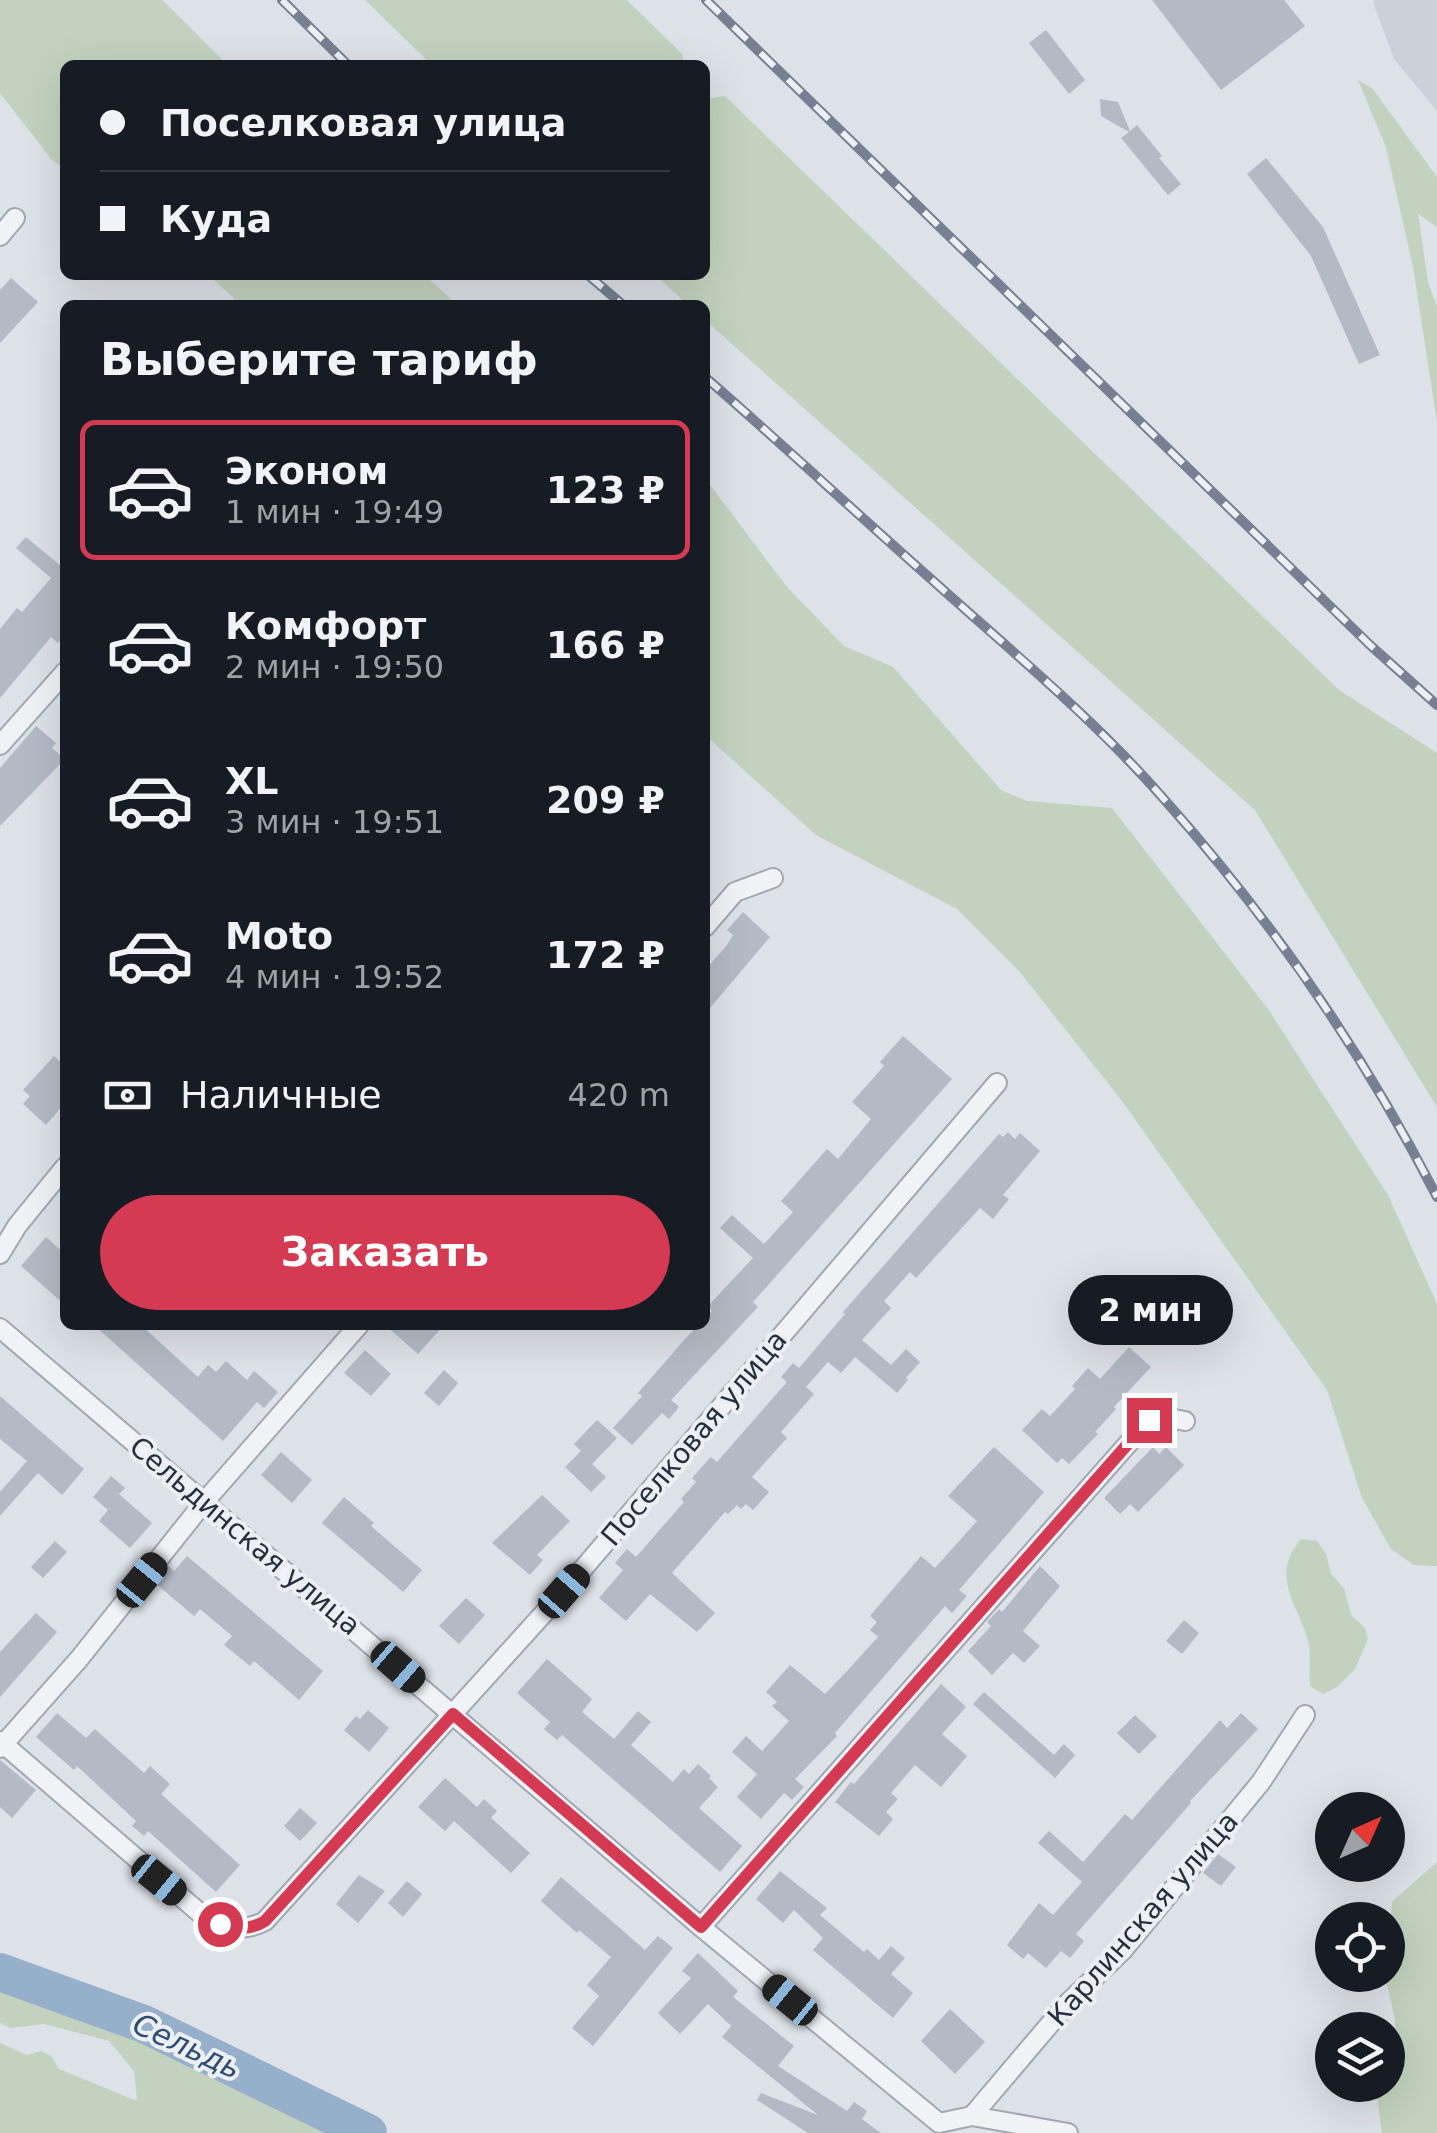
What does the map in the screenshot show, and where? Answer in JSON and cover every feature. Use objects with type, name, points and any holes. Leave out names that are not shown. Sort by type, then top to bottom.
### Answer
[{"type":"street","points":[[0,236],[15,218]]},
{"type":"street","points":[[0,745],[60,678]]},
{"type":"street","points":[[710,921],[736,892],[774,878]]},
{"type":"street","name":"Поселковая улица","points":[[1,1744],[201,1914],[240,1929],[254,1928],[265,1921],[564,1591],[997,1083]]},
{"type":"street","points":[[0,1254],[26,1213],[60,1173]]},
{"type":"street","name":"Сельдинская улица","points":[[0,1328],[936,2128],[972,2116],[1068,2133]]},
{"type":"street","points":[[1,1744],[78,1659],[206,1501],[354,1330]]},
{"type":"street","points":[[701,1927],[1149,1420],[1158,1416],[1185,1421]]},
{"type":"street","name":"Карлинская улица","points":[[972,2116],[1067,2004],[1123,1950],[1261,1782],[1305,1715]]},
{"type":"shaded area","points":[[1375,0],[1437,0],[1437,111],[1394,59]]},
{"type":"green space","points":[[0,0],[162,0],[223,60],[60,60],[60,166],[0,93]]},
{"type":"green space","points":[[365,0],[627,0],[682,54],[683,60],[427,60]]},
{"type":"green space","points":[[1358,80],[1372,88],[1437,177],[1437,227],[1418,214],[1428,282],[1437,307],[1437,422],[1413,267],[1386,147]]},
{"type":"green space","points":[[725,96],[1339,690],[1437,753],[1437,1107],[1255,810],[710,324],[710,300],[682,300],[660,280],[710,280],[710,98]]},
{"type":"green space","points":[[214,280],[430,280],[452,300],[236,300]]},
{"type":"green space","points":[[710,485],[787,587],[844,646],[893,667],[1001,790],[1027,801],[1112,808],[1268,1009],[1388,1195],[1437,1304],[1437,1566],[1414,1565],[1391,1549],[1362,1498],[1327,1390],[1122,1101],[1019,971],[957,909],[816,835],[710,740]]},
{"type":"green space","points":[[1301,1539],[1317,1541],[1326,1554],[1331,1574],[1344,1588],[1351,1615],[1365,1628],[1368,1639],[1355,1669],[1337,1687],[1323,1694],[1310,1686],[1309,1645],[1287,1579],[1291,1553]]},
{"type":"green space","points":[[1437,1862],[1437,2133],[1382,2133],[1378,2102],[1405,2102],[1405,2012],[1393,2012],[1389,1992],[1405,1992],[1405,1902],[1392,1902]]},
{"type":"green space","points":[[0,1972],[144,2024],[368,2133],[0,2133],[0,2043],[27,2055],[41,2051],[51,2056],[59,2069],[137,2101],[134,2071],[109,2041],[44,2024],[10,2028],[0,2023]]},
{"type":"building","points":[[1152,0],[1284,0],[1305,26],[1221,90]]},
{"type":"building","points":[[1046,30],[1085,80],[1069,94],[1029,43]]},
{"type":"building","points":[[1100,99],[1118,102],[1130,131],[1137,125],[1162,156],[1159,158],[1181,184],[1168,195],[1121,138],[1129,132],[1101,116]]},
{"type":"building","points":[[1266,158],[1323,227],[1380,355],[1359,364],[1311,256],[1247,174]]},
{"type":"building","points":[[11,278],[38,302],[0,343],[0,290]]},
{"type":"building","points":[[26,537],[60,565],[60,640],[58,643],[51,637],[0,698],[0,629],[17,608],[22,612],[51,578],[16,548]]},
{"type":"building","points":[[36,726],[56,743],[52,748],[60,755],[60,764],[0,826],[0,768]]},
{"type":"building","points":[[743,912],[770,937],[710,1008],[710,964],[733,935],[727,930]]},
{"type":"building","points":[[903,1036],[952,1079],[753,1302],[758,1307],[671,1400],[679,1407],[669,1419],[662,1413],[632,1445],[613,1428],[693,1330],[710,1330],[710,1304],[753,1258],[720,1228],[732,1215],[764,1244],[793,1212],[781,1201],[827,1149],[838,1159],[871,1119],[852,1102],[884,1066],[880,1062]]},
{"type":"building","points":[[54,1056],[60,1061],[60,1109],[46,1125],[23,1104],[30,1096],[23,1090]]},
{"type":"building","points":[[1008,1132],[1015,1139],[1020,1133],[1040,1151],[1003,1195],[1009,1199],[993,1219],[980,1208],[916,1278],[910,1272],[884,1301],[891,1308],[862,1340],[891,1365],[906,1349],[920,1362],[908,1380],[897,1393],[855,1357],[841,1373],[828,1362],[806,1387],[814,1394],[781,1432],[787,1438],[752,1477],[769,1492],[753,1510],[746,1504],[725,1512],[672,1573],[715,1613],[697,1632],[650,1594],[626,1621],[599,1598],[623,1570],[615,1563],[627,1549],[636,1557],[684,1502],[681,1499],[696,1482],[692,1478],[711,1457],[717,1462],[787,1382],[781,1377],[793,1363],[799,1368],[999,1134],[1003,1137]]},
{"type":"building","points":[[46,1237],[60,1250],[60,1301],[21,1266]]},
{"type":"building","points":[[100,1330],[146,1330],[198,1377],[208,1365],[216,1372],[226,1361],[247,1380],[254,1371],[278,1392],[264,1408],[257,1402],[223,1441]]},
{"type":"building","points":[[391,1330],[440,1330],[418,1354]]},
{"type":"building","points":[[1129,1347],[1151,1367],[1069,1464],[1062,1458],[1057,1463],[1022,1430],[1042,1409],[1050,1416],[1088,1368],[1100,1379]]},
{"type":"building","points":[[365,1350],[391,1374],[371,1396],[344,1373]]},
{"type":"building","points":[[444,1370],[458,1383],[439,1406],[424,1393]]},
{"type":"building","points":[[0,1396],[84,1469],[62,1495],[38,1473],[0,1516],[0,1492],[27,1461],[0,1439]]},
{"type":"building","points":[[597,1420],[617,1438],[592,1464],[606,1477],[591,1492],[565,1467],[581,1451],[574,1444]]},
{"type":"building","points":[[994,1447],[1044,1492],[959,1590],[967,1596],[952,1613],[945,1606],[835,1733],[837,1736],[795,1779],[804,1787],[792,1800],[784,1793],[761,1819],[737,1797],[757,1774],[732,1752],[746,1736],[762,1751],[789,1721],[772,1706],[777,1702],[766,1692],[790,1665],[825,1694],[848,1670],[878,1637],[870,1630],[877,1622],[870,1616],[921,1556],[935,1568],[977,1521],[948,1496]]},
{"type":"building","points":[[1153,1447],[1159,1454],[1166,1447],[1184,1465],[1138,1512],[1130,1504],[1120,1514],[1104,1498]]},
{"type":"building","points":[[281,1452],[312,1480],[292,1503],[261,1475]]},
{"type":"building","points":[[111,1476],[125,1488],[119,1494],[152,1523],[130,1548],[99,1521],[108,1510],[93,1497]]},
{"type":"building","points":[[542,1495],[570,1521],[537,1555],[543,1560],[530,1575],[492,1543]]},
{"type":"building","points":[[344,1497],[422,1570],[403,1592],[322,1523]]},
{"type":"building","points":[[55,1541],[67,1552],[43,1578],[31,1567]]},
{"type":"building","points":[[187,1556],[323,1671],[299,1700],[254,1661],[250,1666],[224,1645],[232,1636],[200,1609],[194,1616],[155,1583],[169,1566],[174,1571]]},
{"type":"building","points":[[1040,1566],[1060,1586],[1023,1631],[1040,1646],[1024,1663],[1013,1653],[992,1675],[968,1651],[991,1626],[987,1622],[999,1609],[1002,1612]]},
{"type":"building","points":[[466,1598],[485,1615],[459,1644],[439,1626]]},
{"type":"building","points":[[36,1613],[57,1632],[0,1697],[0,1652]]},
{"type":"building","points":[[1184,1620],[1199,1633],[1182,1654],[1166,1641]]},
{"type":"building","points":[[547,1659],[592,1699],[582,1712],[614,1739],[638,1711],[651,1722],[631,1745],[673,1782],[684,1769],[689,1774],[698,1764],[711,1776],[718,1787],[699,1808],[742,1846],[720,1872],[562,1735],[557,1740],[544,1729],[550,1722],[517,1693]]},
{"type":"building","points":[[941,1684],[966,1707],[942,1734],[967,1756],[941,1787],[915,1765],[891,1793],[898,1799],[886,1812],[893,1819],[879,1836],[835,1802]]},
{"type":"building","points":[[984,1692],[1054,1755],[1064,1744],[1075,1755],[1055,1778],[973,1704]]},
{"type":"building","points":[[368,1710],[389,1728],[369,1752],[344,1730],[356,1716],[360,1719]]},
{"type":"building","points":[[57,1713],[86,1738],[95,1729],[144,1773],[150,1766],[170,1784],[161,1794],[240,1865],[216,1892],[148,1831],[144,1836],[132,1826],[136,1821],[77,1766],[74,1770],[36,1737]]},
{"type":"building","points":[[1241,1713],[1258,1729],[1190,1801],[1076,1934],[1084,1941],[1070,1958],[1061,1951],[1046,1968],[1028,1953],[1023,1959],[1007,1945],[1039,1903],[1053,1915],[1082,1882],[1038,1843],[1049,1831],[1083,1862],[1125,1814],[1132,1820],[1220,1720],[1227,1728]]},
{"type":"building","points":[[1135,1715],[1157,1736],[1139,1754],[1117,1733]]},
{"type":"building","points":[[0,1760],[36,1790],[12,1818],[0,1807]]},
{"type":"building","points":[[445,1778],[477,1807],[484,1799],[497,1811],[491,1818],[530,1853],[511,1873],[454,1821],[445,1831],[418,1807]]},
{"type":"building","points":[[300,1808],[317,1823],[300,1841],[284,1826]]},
{"type":"building","points":[[1218,1854],[1236,1867],[1221,1886],[1203,1873]]},
{"type":"building","points":[[780,1871],[827,1908],[820,1915],[864,1952],[867,1949],[879,1960],[891,1946],[905,1958],[891,1974],[913,1993],[893,2018],[813,1950],[823,1938],[794,1910],[783,1923],[756,1899]]},
{"type":"building","points":[[359,1875],[385,1891],[358,1923],[336,1904]]},
{"type":"building","points":[[561,1877],[645,1950],[658,1936],[673,1948],[593,2046],[572,2028],[599,1996],[587,1985],[611,1957],[541,1901]]},
{"type":"building","points":[[407,1881],[422,1894],[403,1917],[388,1903]]},
{"type":"building","points":[[698,1953],[738,1991],[733,1997],[794,2046],[778,2066],[847,2111],[854,2102],[867,2111],[862,2119],[881,2133],[808,2133],[757,2100],[761,2093],[818,2115],[722,2037],[731,2026],[708,2004],[680,2034],[658,2013],[691,1978],[682,1971]]},
{"type":"building","points":[[950,2009],[985,2042],[955,2074],[921,2041]]},
{"type":"waterway","name":"Сельдь","points":[[0,1972],[144,2024],[368,2133]]},
{"type":"railway","points":[[282,0],[343,60]]},
{"type":"railway","points":[[706,0],[1370,645],[1437,705]]},
{"type":"railway","points":[[594,280],[617,300]]},
{"type":"railway","points":[[710,381],[1050,685],[1163,798],[1241,891],[1313,989],[1378,1091],[1437,1197]]},
{"type":"route","points":[[220,1924],[240,1929],[254,1928],[265,1921],[453,1714],[701,1927],[1149,1420]]}]
